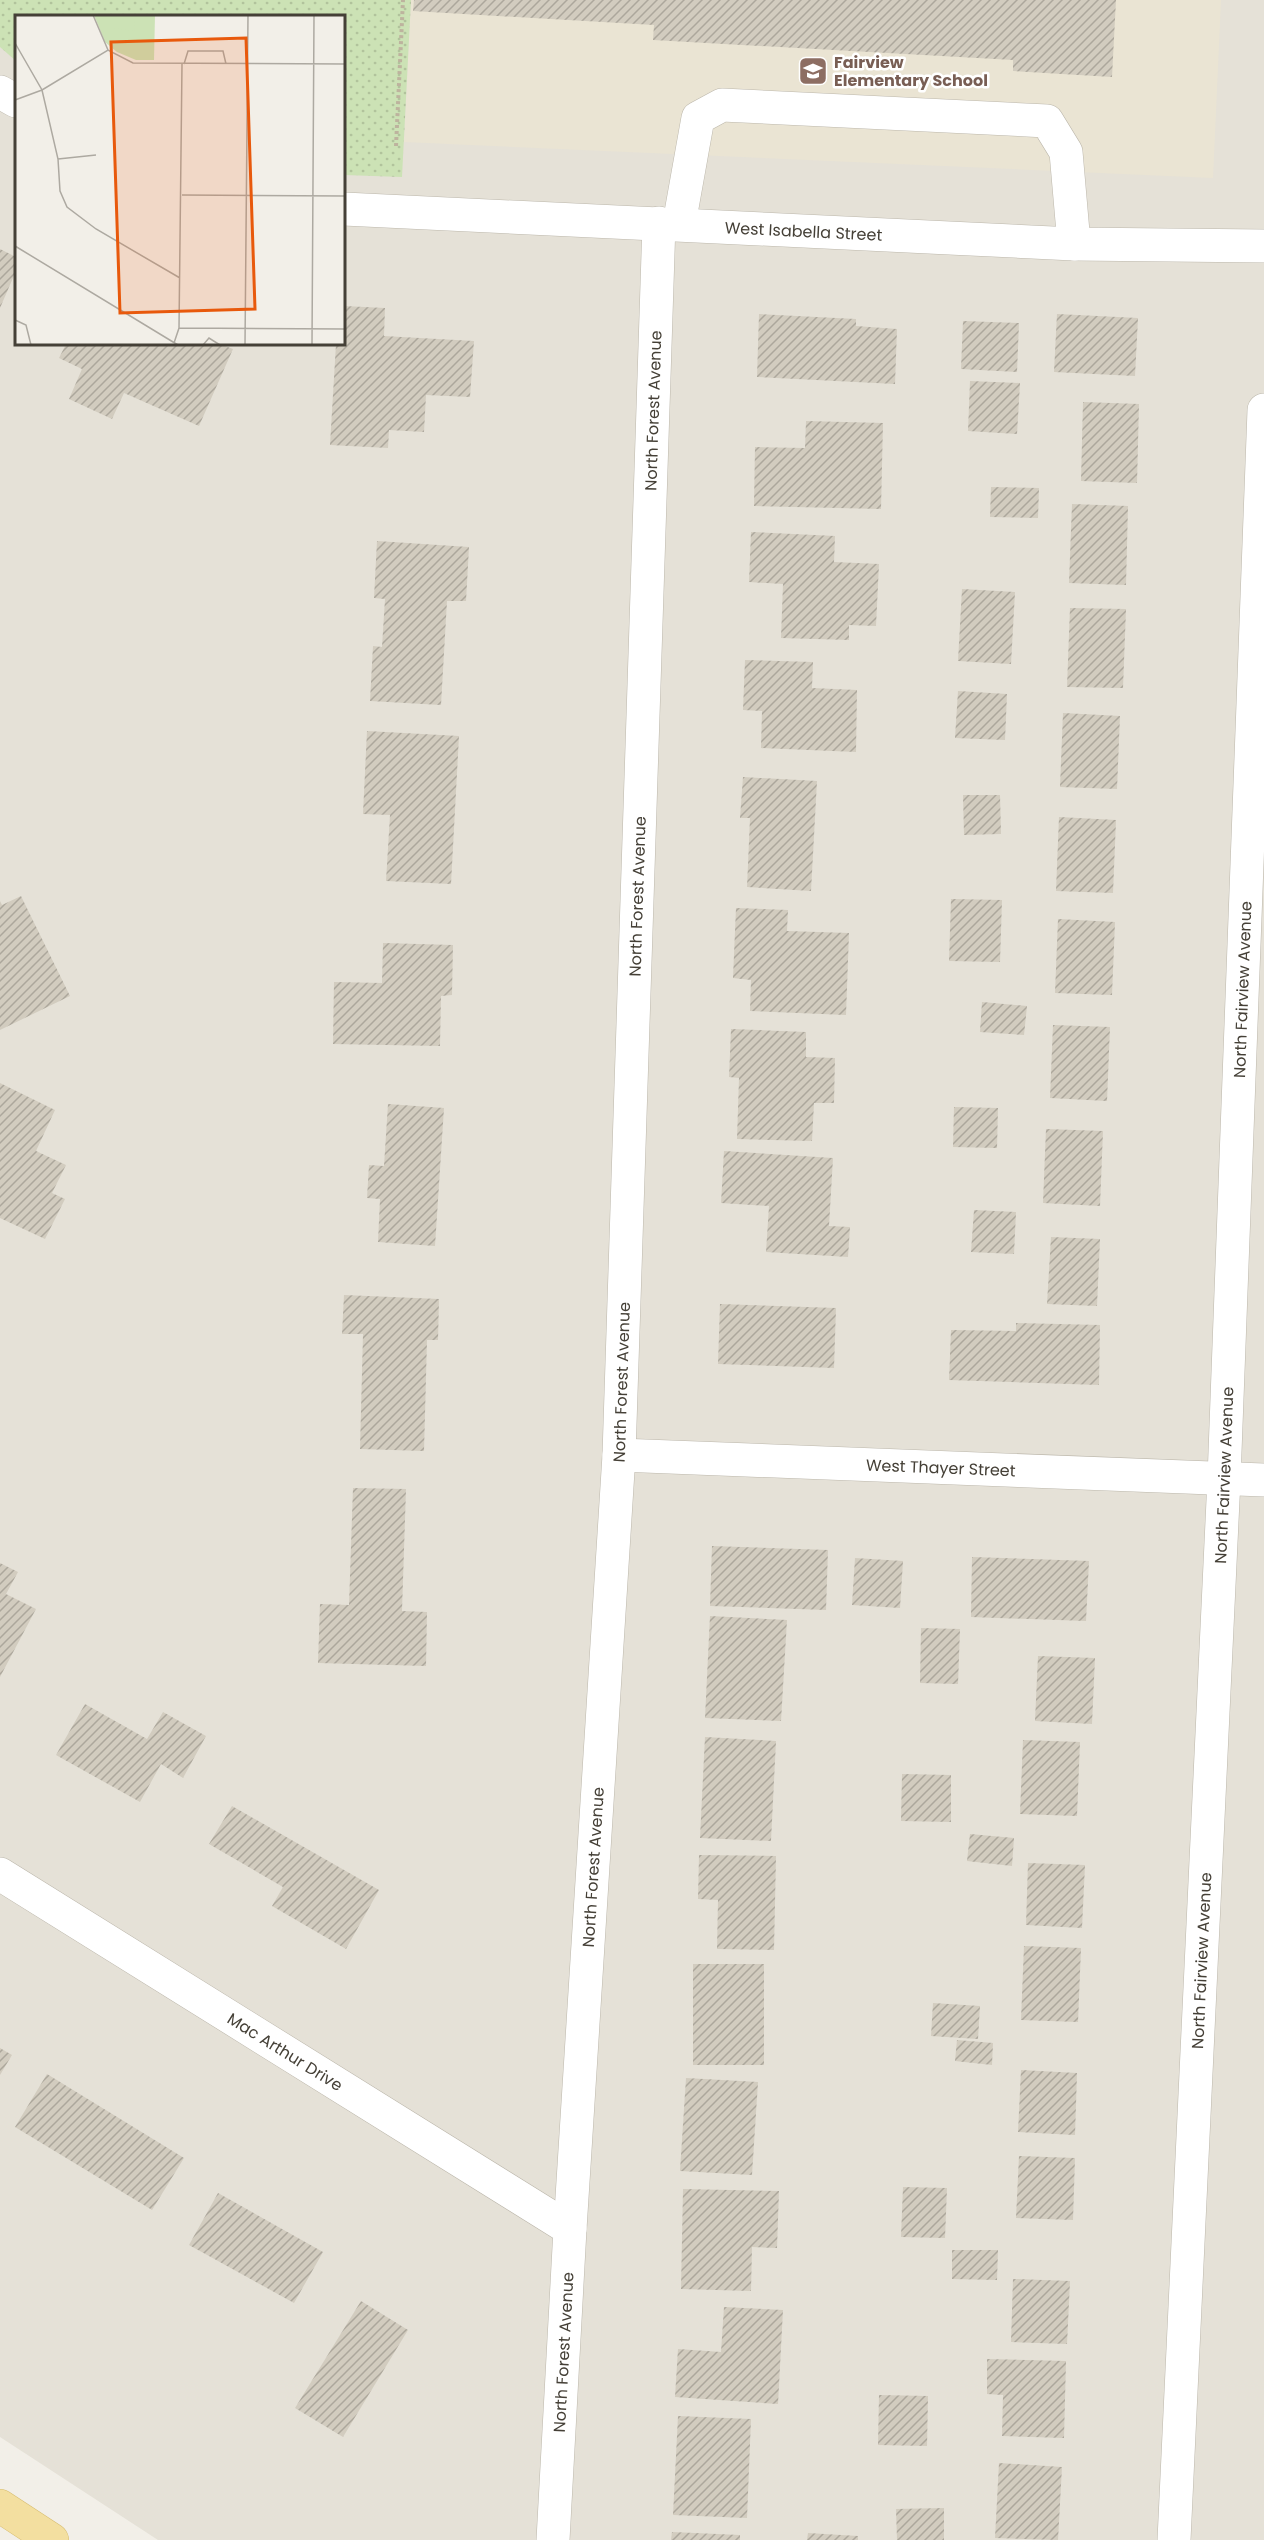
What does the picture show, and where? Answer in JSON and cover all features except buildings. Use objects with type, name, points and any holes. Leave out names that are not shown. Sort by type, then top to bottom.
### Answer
[{"type":"main road","points":[[0,2506],[52,2540]]},
{"type":"street","points":[[0,92],[15,100]]},
{"type":"street","name":"North Forest Avenue","points":[[553,2540],[570,2229],[619,1455],[669,224],[698,118],[722,105],[1035,120],[1047,121],[1066,152],[1074,244]]},
{"type":"street","name":"West Isabella Street","points":[[345,210],[1074,244],[1264,246]]},
{"type":"street","name":"North Fairview Avenue","points":[[1174,2540],[1224,1479],[1264,410]]},
{"type":"street","name":"West Thayer Street","points":[[619,1455],[1264,1480]]},
{"type":"street","name":"Mac Arthur Drive","points":[[0,1874],[570,2229]]},
{"type":"path","points":[[396,146],[403,0]]},
{"type":"shaded area","points":[[0,0],[1264,0],[1264,2540],[158,2540],[0,2437]]},
{"type":"shaded area","name":"Fairview Elementary School","points":[[411,0],[1221,0],[1213,178],[404,142]]},
{"type":"green space","points":[[0,0],[411,0],[402,177],[345,175],[345,15],[15,15],[15,60],[0,47]]},
{"type":"place","name":"Fairview Elementary School","points":[[813,71]]}]
